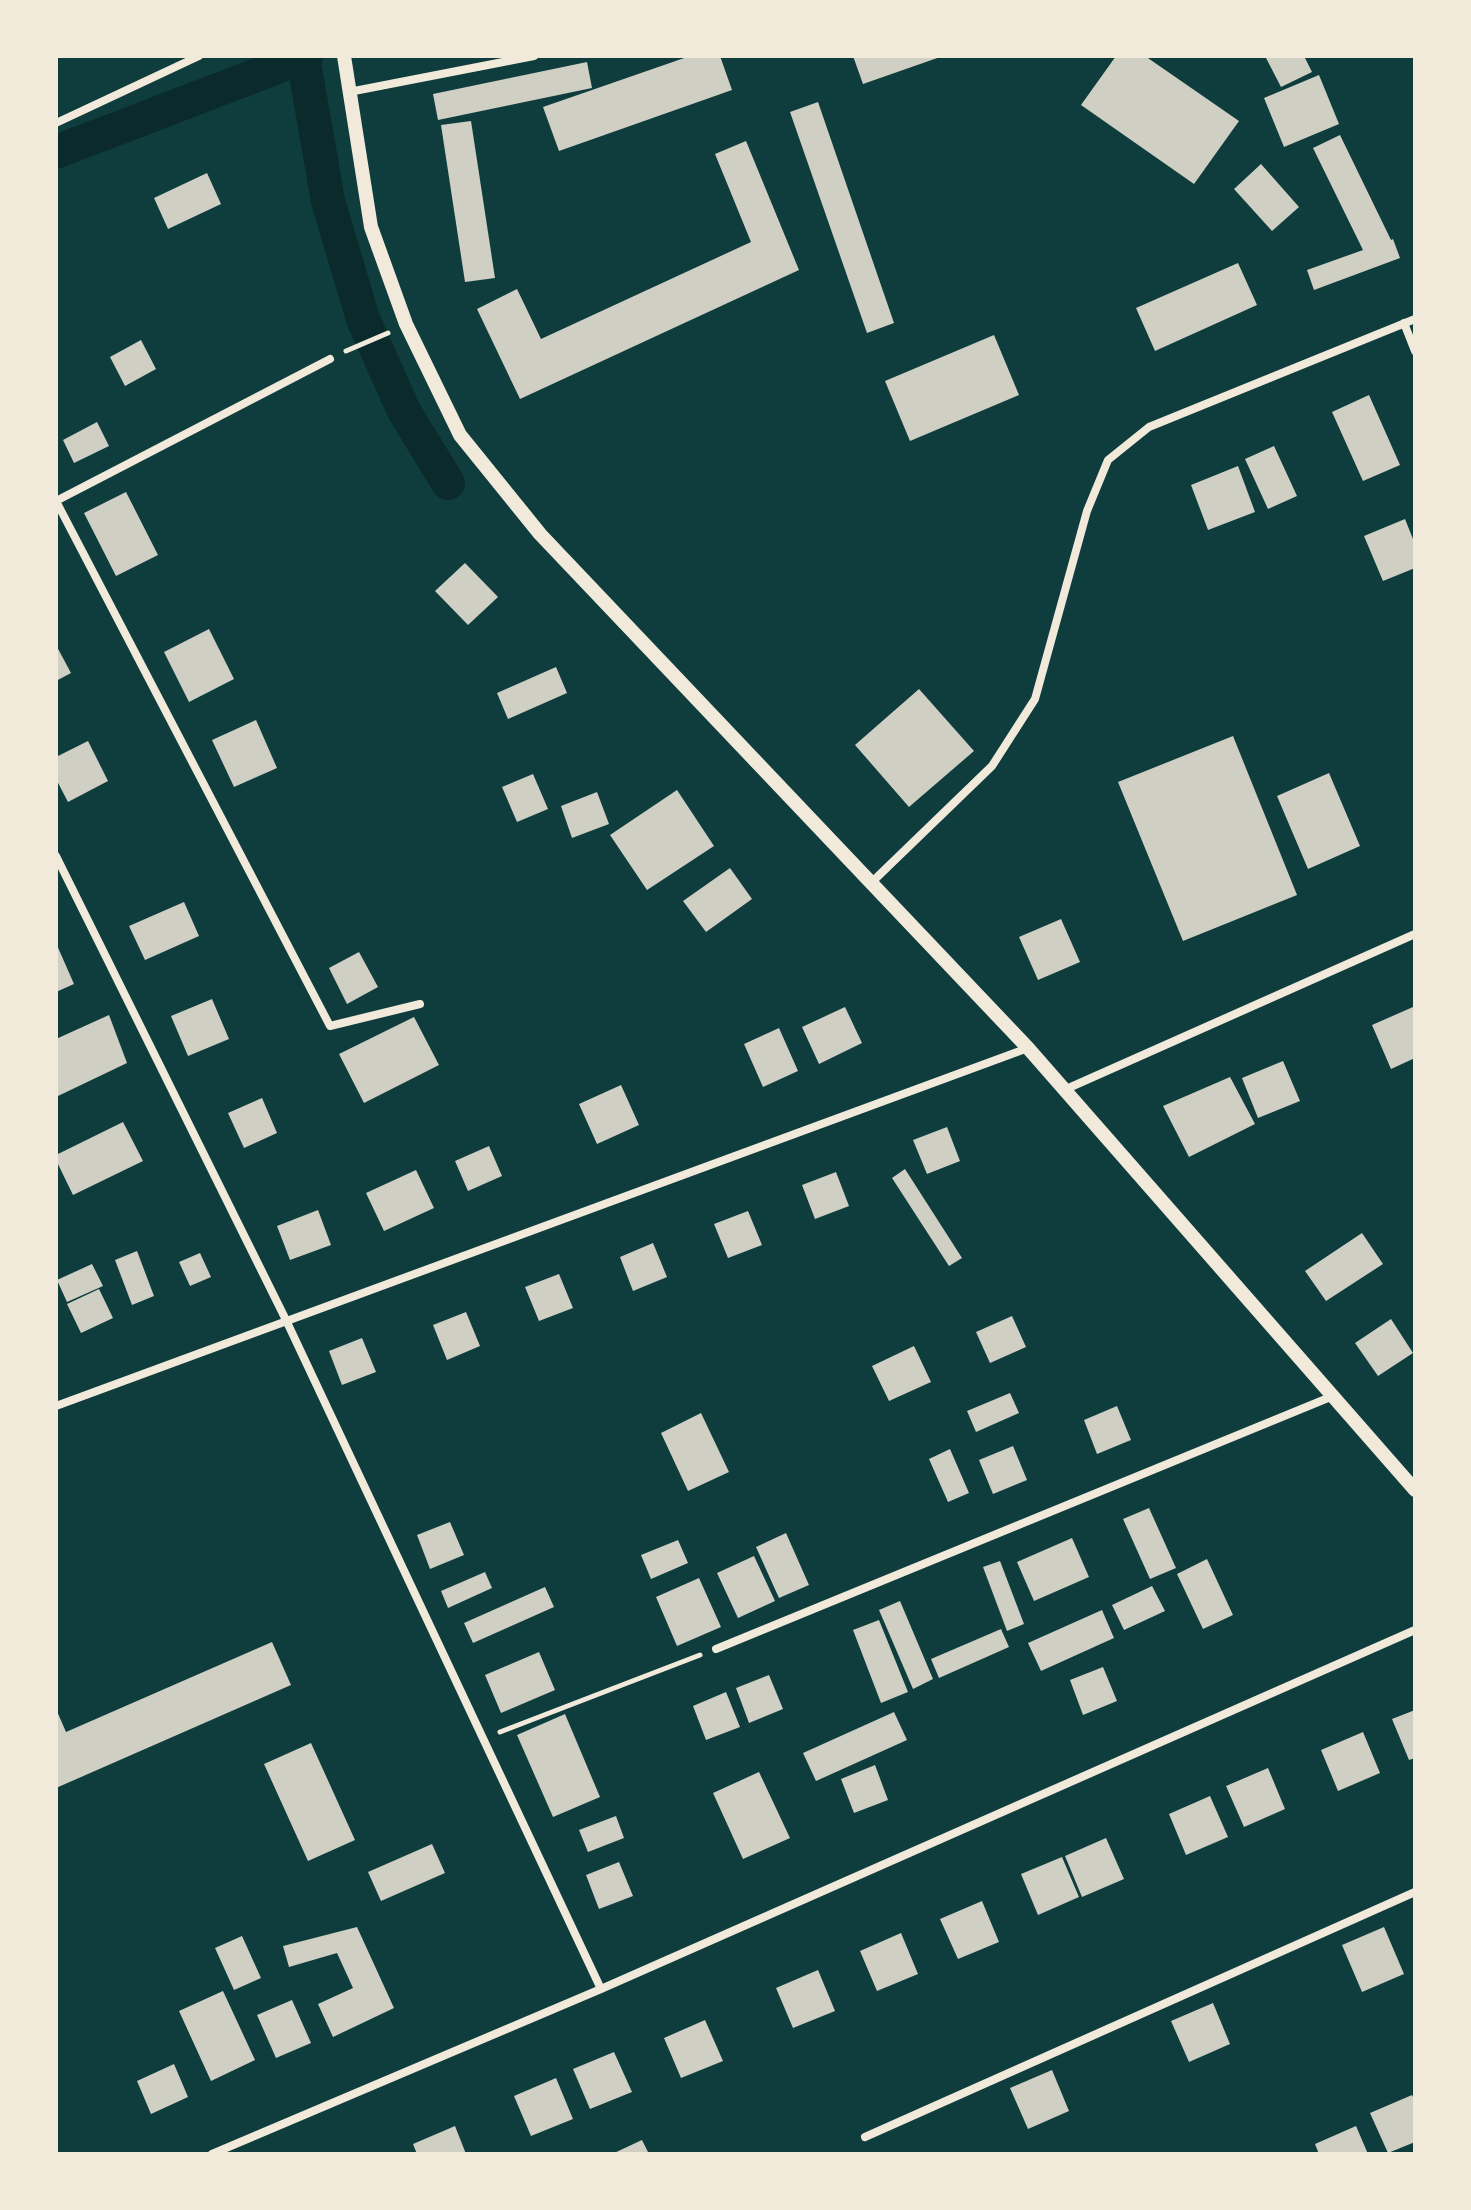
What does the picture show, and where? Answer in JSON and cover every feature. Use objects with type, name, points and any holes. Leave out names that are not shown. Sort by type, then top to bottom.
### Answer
[{"type":"street","points":[[56,123],[199,56]]},
{"type":"street","points":[[344,56],[371,227],[406,324],[460,435],[540,534],[1028,1048],[1415,1490]]},
{"type":"street","points":[[349,92],[534,56]]},
{"type":"street","points":[[871,883],[992,766],[1035,699],[1087,511],[1108,460],[1149,427],[1415,319]]},
{"type":"street","points":[[1404,323],[1415,351]]},
{"type":"street","points":[[330,359],[56,501],[330,1026],[420,1004]]},
{"type":"street","points":[[56,856],[286,1320],[601,1989]]},
{"type":"street","points":[[1064,1090],[1415,934]]},
{"type":"street","points":[[56,1406],[1028,1048]]},
{"type":"street","points":[[716,1649],[1333,1396]]},
{"type":"street","points":[[212,2154],[601,1989],[1415,1630]]},
{"type":"street","points":[[865,2137],[1415,1892]]},
{"type":"path","points":[[347,351],[406,324]]},
{"type":"path","points":[[483,1739],[716,1649]]},
{"type":"building","points":[[690,56],[720,56],[732,90],[559,151],[543,107]]},
{"type":"building","points":[[853,56],[943,56],[863,84]]},
{"type":"building","points":[[1116,56],[1145,56],[1239,121],[1194,184],[1081,105]]},
{"type":"building","points":[[1265,56],[1304,56],[1312,72],[1281,87]]},
{"type":"building","points":[[587,62],[592,88],[438,120],[433,94]]},
{"type":"building","points":[[1319,75],[1339,124],[1284,147],[1264,98]]},
{"type":"building","points":[[818,102],[894,323],[867,333],[790,112]]},
{"type":"building","points":[[471,121],[495,278],[465,282],[441,125]]},
{"type":"building","points":[[1340,135],[1400,258],[1314,290],[1307,270],[1363,250],[1313,148]]},
{"type":"building","points":[[746,141],[799,270],[520,399],[477,309],[517,289],[541,339],[751,242],[715,154]]},
{"type":"building","points":[[1261,164],[1299,207],[1272,231],[1234,189]]},
{"type":"building","points":[[207,173],[221,204],[168,229],[154,198]]},
{"type":"building","points":[[1238,263],[1257,305],[1155,351],[1136,308]]},
{"type":"building","points":[[994,335],[1019,395],[910,441],[885,381]]},
{"type":"building","points":[[141,340],[156,369],[125,386],[110,357]]},
{"type":"building","points":[[1369,395],[1400,465],[1363,481],[1332,412]]},
{"type":"building","points":[[97,422],[109,446],[74,463],[63,440]]},
{"type":"building","points":[[1274,446],[1297,496],[1268,509],[1245,459]]},
{"type":"building","points":[[1238,466],[1255,512],[1208,530],[1191,485]]},
{"type":"building","points":[[126,492],[158,555],[116,576],[84,513]]},
{"type":"building","points":[[1405,519],[1415,544],[1415,568],[1383,581],[1364,536]]},
{"type":"building","points":[[465,563],[498,597],[468,625],[435,591]]},
{"type":"building","points":[[209,629],[234,679],[189,702],[164,652]]},
{"type":"building","points":[[56,645],[71,673],[56,681]]},
{"type":"building","points":[[556,667],[567,693],[508,719],[497,693]]},
{"type":"building","points":[[919,689],[974,751],[909,807],[855,745]]},
{"type":"building","points":[[256,720],[277,768],[234,787],[212,740]]},
{"type":"building","points":[[1233,736],[1297,895],[1183,941],[1118,782]]},
{"type":"building","points":[[88,741],[108,781],[68,802],[56,779],[56,757]]},
{"type":"building","points":[[1329,773],[1360,846],[1308,869],[1277,796]]},
{"type":"building","points":[[533,774],[548,809],[517,822],[502,787]]},
{"type":"building","points":[[677,790],[714,846],[647,890],[610,835]]},
{"type":"building","points":[[597,792],[609,824],[572,838],[561,806]]},
{"type":"building","points":[[730,868],[752,899],[706,932],[683,901]]},
{"type":"building","points":[[184,902],[199,936],[145,960],[129,926]]},
{"type":"building","points":[[1061,919],[1080,962],[1038,980],[1019,937]]},
{"type":"building","points":[[56,943],[74,984],[56,992]]},
{"type":"building","points":[[359,952],[378,987],[347,1004],[329,968]]},
{"type":"building","points":[[212,999],[229,1039],[188,1056],[171,1016]]},
{"type":"building","points":[[845,1007],[862,1043],[819,1064],[802,1027]]},
{"type":"building","points":[[1413,1007],[1415,1058],[1391,1069],[1372,1025]]},
{"type":"building","points":[[109,1015],[127,1063],[58,1096],[56,1039]]},
{"type":"building","points":[[414,1017],[439,1065],[364,1103],[339,1054]]},
{"type":"building","points":[[779,1028],[798,1071],[763,1087],[744,1044]]},
{"type":"building","points":[[1283,1061],[1300,1101],[1258,1118],[1242,1078]]},
{"type":"building","points":[[1230,1077],[1255,1124],[1189,1157],[1163,1106]]},
{"type":"building","points":[[621,1085],[639,1125],[597,1144],[579,1104]]},
{"type":"building","points":[[262,1098],[277,1133],[244,1148],[228,1113]]},
{"type":"building","points":[[123,1122],[143,1161],[73,1195],[56,1155]]},
{"type":"building","points":[[947,1127],[960,1161],[927,1174],[913,1140]]},
{"type":"building","points":[[489,1146],[502,1176],[468,1191],[455,1161]]},
{"type":"building","points":[[905,1169],[962,1258],[949,1266],[892,1178]]},
{"type":"building","points":[[416,1170],[434,1208],[384,1231],[366,1193]]},
{"type":"building","points":[[836,1172],[849,1206],[815,1219],[802,1185]]},
{"type":"building","points":[[318,1210],[331,1245],[290,1260],[277,1226]]},
{"type":"building","points":[[748,1211],[762,1245],[728,1258],[714,1224]]},
{"type":"building","points":[[1362,1233],[1383,1264],[1326,1301],[1305,1271]]},
{"type":"building","points":[[653,1243],[667,1277],[633,1291],[620,1257]]},
{"type":"building","points":[[137,1251],[154,1296],[132,1305],[115,1260]]},
{"type":"building","points":[[200,1253],[211,1277],[190,1286],[179,1262]]},
{"type":"building","points":[[92,1264],[103,1286],[67,1302],[57,1280]]},
{"type":"building","points":[[559,1274],[573,1308],[539,1321],[525,1287]]},
{"type":"building","points":[[99,1289],[113,1318],[81,1333],[67,1304]]},
{"type":"building","points":[[466,1312],[480,1346],[447,1360],[433,1325]]},
{"type":"building","points":[[1012,1316],[1026,1347],[990,1363],[976,1332]]},
{"type":"building","points":[[1391,1319],[1413,1353],[1378,1376],[1355,1343]]},
{"type":"building","points":[[362,1338],[376,1372],[342,1385],[329,1351]]},
{"type":"building","points":[[914,1346],[931,1382],[889,1401],[872,1366]]},
{"type":"building","points":[[1010,1393],[1019,1413],[976,1432],[967,1411]]},
{"type":"building","points":[[1117,1406],[1131,1440],[1097,1454],[1084,1420]]},
{"type":"building","points":[[701,1413],[729,1472],[688,1491],[661,1433]]},
{"type":"building","points":[[1013,1446],[1027,1480],[993,1494],[979,1460]]},
{"type":"building","points":[[950,1449],[969,1493],[948,1502],[929,1459]]},
{"type":"building","points":[[1149,1508],[1176,1568],[1150,1579],[1123,1519]]},
{"type":"building","points":[[450,1522],[464,1555],[430,1569],[417,1535]]},
{"type":"building","points":[[786,1533],[809,1585],[779,1598],[756,1547]]},
{"type":"building","points":[[1072,1538],[1089,1577],[1034,1601],[1017,1562]]},
{"type":"building","points":[[678,1540],[688,1563],[651,1579],[641,1555]]},
{"type":"building","points":[[754,1556],[775,1601],[738,1618],[717,1573]]},
{"type":"building","points":[[1207,1559],[1233,1615],[1203,1629],[1177,1574]]},
{"type":"building","points":[[1000,1561],[1024,1624],[1007,1631],[983,1567]]},
{"type":"building","points":[[485,1572],[492,1588],[448,1608],[441,1591]]},
{"type":"building","points":[[699,1578],[721,1627],[677,1646],[656,1597]]},
{"type":"building","points":[[1152,1586],[1165,1611],[1124,1630],[1112,1605]]},
{"type":"building","points":[[545,1587],[554,1607],[473,1643],[464,1623]]},
{"type":"building","points":[[900,1601],[933,1679],[913,1689],[879,1610]]},
{"type":"building","points":[[1102,1610],[1114,1638],[1041,1671],[1028,1643]]},
{"type":"building","points":[[879,1620],[908,1692],[881,1703],[853,1630]]},
{"type":"building","points":[[1001,1629],[1009,1647],[939,1678],[931,1659]]},
{"type":"building","points":[[272,1642],[291,1685],[56,1788],[56,1709],[66,1732]]},
{"type":"building","points":[[539,1652],[555,1690],[501,1713],[485,1675]]},
{"type":"building","points":[[1103,1667],[1117,1701],[1083,1715],[1070,1680]]},
{"type":"building","points":[[769,1675],[783,1709],[749,1723],[736,1688]]},
{"type":"building","points":[[726,1692],[740,1727],[706,1740],[693,1706]]},
{"type":"building","points":[[1415,1710],[1415,1758],[1409,1760],[1392,1719]]},
{"type":"building","points":[[894,1712],[907,1740],[816,1781],[803,1753]]},
{"type":"building","points":[[565,1714],[600,1797],[553,1817],[517,1735]]},
{"type":"building","points":[[1363,1732],[1380,1773],[1338,1791],[1321,1750]]},
{"type":"building","points":[[311,1743],[355,1840],[308,1861],[264,1764]]},
{"type":"building","points":[[875,1765],[888,1800],[854,1813],[841,1779]]},
{"type":"building","points":[[1268,1768],[1285,1809],[1244,1827],[1226,1786]]},
{"type":"building","points":[[759,1772],[790,1838],[743,1859],[713,1793]]},
{"type":"building","points":[[1210,1796],[1228,1837],[1186,1855],[1169,1814]]},
{"type":"building","points":[[616,1816],[624,1838],[588,1852],[579,1830]]},
{"type":"building","points":[[1106,1838],[1124,1879],[1082,1897],[1065,1856]]},
{"type":"building","points":[[432,1844],[445,1873],[381,1901],[368,1872]]},
{"type":"building","points":[[1062,1857],[1079,1897],[1038,1915],[1021,1874]]},
{"type":"building","points":[[619,1862],[633,1896],[599,1909],[586,1875]]},
{"type":"building","points":[[982,1901],[999,1942],[958,1959],[940,1919]]},
{"type":"building","points":[[357,1927],[394,2008],[333,2037],[318,2004],[353,1988],[337,1953],[289,1967],[283,1946]]},
{"type":"building","points":[[1384,1927],[1404,1974],[1362,1992],[1342,1945]]},
{"type":"building","points":[[901,1933],[918,1974],[877,1991],[860,1951]]},
{"type":"building","points":[[242,1936],[261,1978],[234,1990],[215,1948]]},
{"type":"building","points":[[818,1970],[835,2011],[793,2028],[776,1988]]},
{"type":"building","points":[[223,1991],[255,2060],[211,2081],[179,2011]]},
{"type":"building","points":[[292,2000],[311,2043],[276,2058],[257,2015]]},
{"type":"building","points":[[1213,2003],[1230,2044],[1189,2062],[1171,2021]]},
{"type":"building","points":[[705,2020],[723,2061],[681,2078],[664,2038]]},
{"type":"building","points":[[614,2052],[632,2092],[590,2109],[573,2069]]},
{"type":"building","points":[[174,2064],[188,2097],[151,2114],[137,2081]]},
{"type":"building","points":[[1052,2070],[1069,2111],[1028,2129],[1010,2088]]},
{"type":"building","points":[[556,2078],[573,2119],[531,2136],[514,2096]]},
{"type":"building","points":[[1412,2095],[1415,2101],[1415,2142],[1388,2153],[1370,2113]]},
{"type":"building","points":[[455,2126],[466,2154],[417,2154],[413,2144]]},
{"type":"building","points":[[1356,2126],[1368,2154],[1319,2154],[1315,2144]]},
{"type":"building","points":[[642,2140],[649,2154],[612,2154]]},
{"type":"waterway","points":[[56,152],[306,56]]},
{"type":"waterway","points":[[303,57],[328,201],[363,319],[404,411],[448,483]]}]
